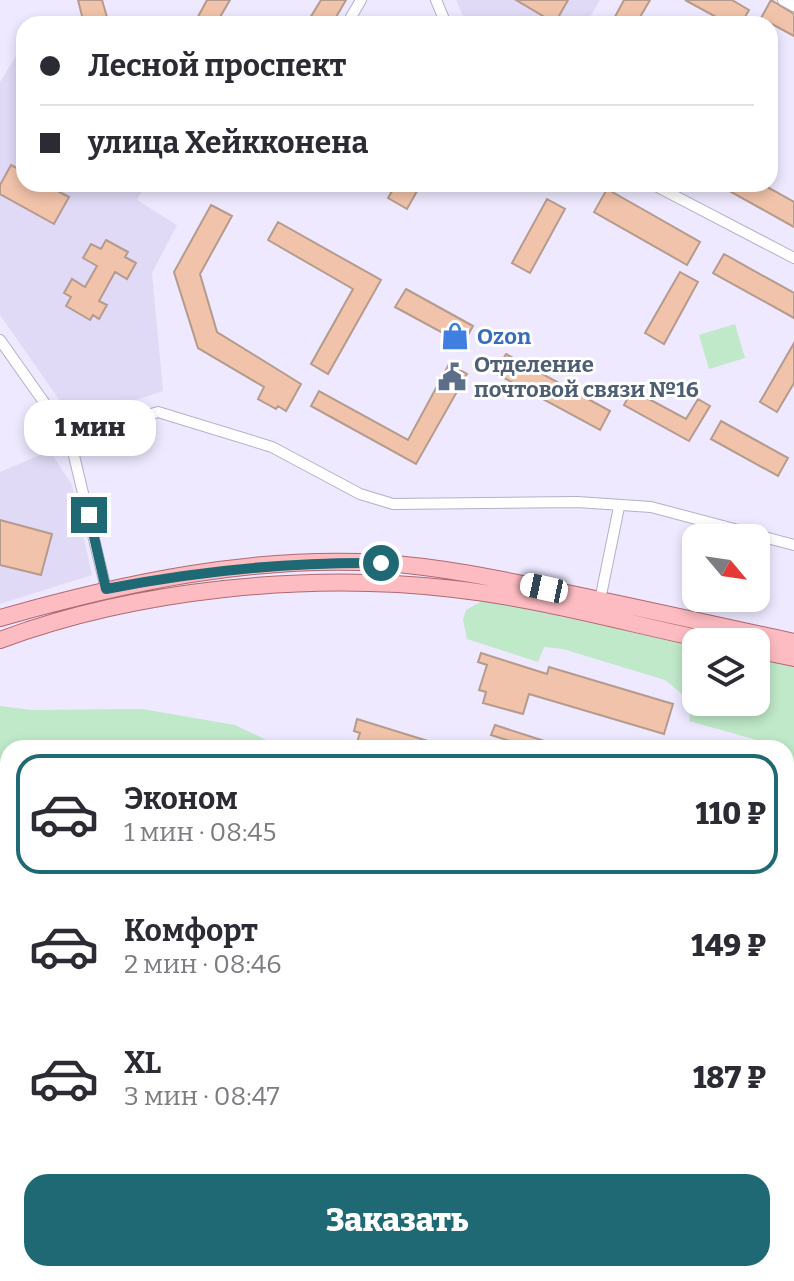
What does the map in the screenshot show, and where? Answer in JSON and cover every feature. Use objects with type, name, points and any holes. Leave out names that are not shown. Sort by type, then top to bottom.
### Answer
[{"type":"main road","points":[[0,618],[106,589],[178,576],[326,563],[381,563],[459,571],[794,642]]},
{"type":"main road","points":[[456,589],[459,571]]},
{"type":"main road","points":[[0,640],[153,599],[280,584],[385,583],[456,589],[682,635]]},
{"type":"main road","points":[[770,653],[794,658]]},
{"type":"street","points":[[783,0],[794,6]]},
{"type":"street","points":[[667,192],[794,258]]},
{"type":"street","points":[[0,340],[70,439],[106,589]]},
{"type":"street","points":[[70,439],[158,412],[272,447],[360,494],[393,504],[577,502],[651,507],[794,545]]},
{"type":"street","points":[[600,600],[619,507]]},
{"type":"shaded area","points":[[456,0],[600,0],[591,16],[463,16]]},
{"type":"shaded area","points":[[16,56],[16,192],[142,192],[137,200],[177,225],[152,273],[163,391],[74,421],[0,315],[0,82]]},
{"type":"shaded area","points":[[50,451],[72,485],[92,575],[0,604],[0,472]]},
{"type":"green space","points":[[735,324],[745,358],[709,369],[699,335]]},
{"type":"green space","points":[[484,600],[682,643],[682,694],[665,680],[563,649],[544,647],[538,662],[467,639],[463,620],[466,610]]},
{"type":"green space","points":[[770,661],[794,667],[794,740],[757,740],[689,721],[690,716],[770,716]]},
{"type":"green space","points":[[0,706],[32,710],[142,709],[235,725],[266,740],[0,740]]},
{"type":"building","points":[[78,0],[102,0],[107,16],[82,16]]},
{"type":"building","points":[[207,0],[230,0],[221,16],[198,16]]},
{"type":"building","points":[[321,0],[346,0],[337,16],[311,16]]},
{"type":"building","points":[[516,0],[568,0],[559,16],[543,16]]},
{"type":"building","points":[[624,0],[650,0],[641,16],[615,16]]},
{"type":"building","points":[[685,0],[732,0],[749,10],[746,16],[714,16]]},
{"type":"building","points":[[771,0],[794,14],[794,36],[778,27],[778,16],[762,16]]},
{"type":"building","points":[[11,165],[16,168],[16,192],[60,192],[69,197],[54,224],[0,194],[0,185]]},
{"type":"building","points":[[391,192],[417,192],[407,209],[388,198]]},
{"type":"building","points":[[605,192],[612,192],[700,242],[687,265],[594,212]]},
{"type":"building","points":[[731,192],[776,192],[794,202],[794,227]]},
{"type":"building","points":[[547,199],[565,209],[530,273],[512,263]]},
{"type":"building","points":[[211,205],[232,216],[200,274],[217,332],[301,384],[286,411],[258,399],[264,387],[198,348],[174,272]]},
{"type":"building","points":[[278,222],[381,280],[328,374],[311,364],[353,289],[268,240]]},
{"type":"building","points":[[106,240],[128,252],[125,257],[136,263],[127,279],[115,272],[99,301],[107,305],[99,319],[93,315],[90,320],[66,306],[71,297],[64,293],[72,279],[85,287],[97,266],[83,258],[91,244],[101,249]]},
{"type":"building","points":[[724,254],[794,293],[794,318],[713,273]]},
{"type":"building","points":[[680,272],[698,282],[664,344],[645,333]]},
{"type":"building","points":[[406,289],[473,326],[463,344],[395,307]]},
{"type":"building","points":[[794,343],[794,383],[777,412],[760,402]]},
{"type":"building","points":[[506,354],[610,411],[600,430],[495,373]]},
{"type":"building","points":[[449,364],[467,374],[416,464],[311,406],[319,391],[408,440]]},
{"type":"building","points":[[632,390],[686,419],[698,399],[710,406],[689,441],[624,405]]},
{"type":"building","points":[[721,421],[788,458],[778,476],[711,439]]},
{"type":"building","points":[[0,520],[52,534],[41,575],[0,565]]},
{"type":"building","points":[[481,653],[547,674],[549,667],[673,704],[664,734],[529,694],[523,714],[483,703],[486,692],[479,690],[487,665],[478,662]]},
{"type":"building","points":[[357,719],[425,740],[358,740],[360,733],[354,731]]},
{"type":"building","points":[[495,725],[541,740],[507,740],[491,735]]},
{"type":"place","name":"Ozon","points":[[455,336]]},
{"type":"place","name":"Отделение почтовой связи №16","points":[[452,377]]},
{"type":"route","points":[[89,515],[106,589],[219,571],[326,563],[381,563]]}]
